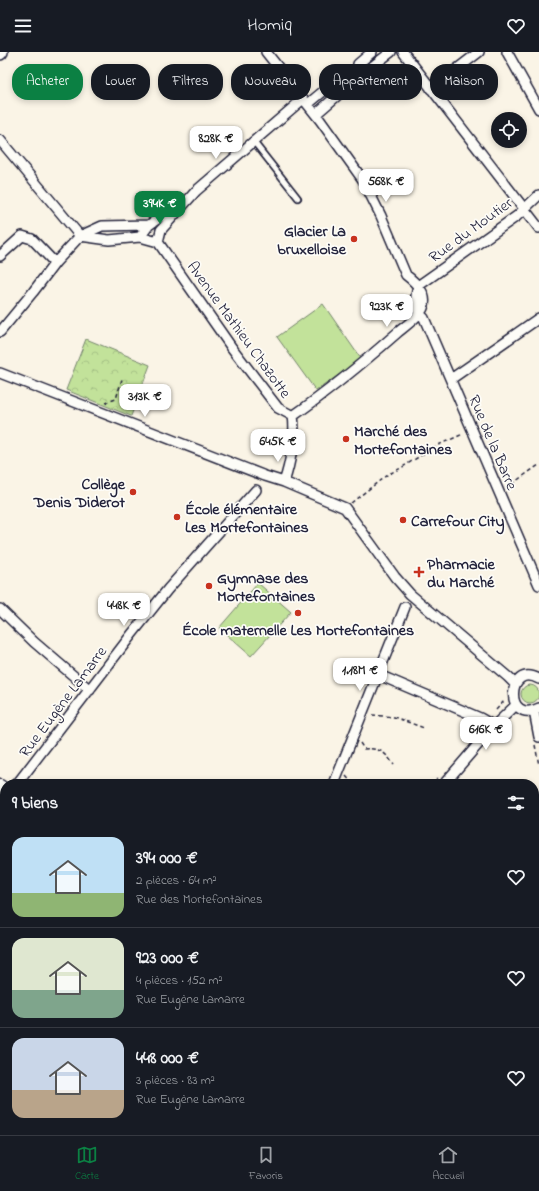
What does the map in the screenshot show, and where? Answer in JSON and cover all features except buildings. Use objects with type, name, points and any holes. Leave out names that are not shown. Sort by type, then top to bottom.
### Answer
[{"type":"street","points":[[266,52],[316,114],[363,180],[382,216],[406,275],[418,286],[423,293],[424,299],[423,308],[419,314],[347,375],[293,416]]},
{"type":"street","points":[[358,64],[372,52]]},
{"type":"street","points":[[375,64],[391,52]]},
{"type":"street","points":[[403,52],[430,88]]},
{"type":"street","points":[[463,64],[479,52]]},
{"type":"street","points":[[507,52],[539,109]]},
{"type":"street","points":[[140,236],[150,225],[196,191],[254,142],[319,93]]},
{"type":"street","points":[[316,114],[332,100]]},
{"type":"street","points":[[440,100],[539,228]]},
{"type":"street","points":[[0,140],[80,236],[109,240],[140,236],[158,242],[161,230],[196,191]]},
{"type":"street","name":"Rue du Moutier","points":[[418,286],[517,216],[539,195]]},
{"type":"street","points":[[0,332],[55,263],[80,236],[102,226],[150,225]]},
{"type":"street","points":[[0,256],[22,236],[32,238],[55,263]]},
{"type":"street","name":"Avenue Mathieu Chazotte","points":[[158,242],[228,342],[278,408],[293,416],[295,428],[287,474],[284,482]]},
{"type":"street","name":"Rue de la Barre","points":[[419,314],[424,318],[499,492],[536,570],[539,585]]},
{"type":"street","points":[[451,379],[539,318]]},
{"type":"street","points":[[0,374],[284,482],[345,508],[395,577],[410,594],[515,684]]},
{"type":"street","name":"Rue Eugène Lamarre","points":[[21,779],[168,589],[256,490]]},
{"type":"street","points":[[336,779],[406,607]]},
{"type":"street","points":[[0,609],[34,642],[90,690]]},
{"type":"street","points":[[379,675],[480,718],[494,726]]},
{"type":"street","points":[[538,676],[526,677],[515,684],[512,695],[516,705],[524,710],[536,709],[539,737]]},
{"type":"street","points":[[448,779],[494,726],[516,705]]},
{"type":"lane","points":[[254,142],[298,198]]},
{"type":"path","points":[[103,413],[106,402],[116,399],[122,379]]},
{"type":"path","points":[[345,508],[386,475],[401,468],[436,446],[472,430]]},
{"type":"path","points":[[499,492],[539,465]]},
{"type":"path","points":[[362,716],[385,715],[424,728]]},
{"type":"path","points":[[356,741],[360,743],[364,749],[379,749],[384,752],[394,765]]},
{"type":"path","points":[[344,773],[349,779]]},
{"type":"green space","points":[[323,304],[361,359],[316,391],[277,337]]},
{"type":"green space","points":[[86,339],[150,365],[131,416],[66,390]]},
{"type":"green space","points":[[258,583],[291,612],[251,656],[219,628]]},
{"type":"green space","points":[[530,685],[536,688],[539,694],[536,700],[530,703],[524,700],[521,694],[524,688]]},
{"type":"place","name":"Glacier La bruxelloise","points":[[354,239]]},
{"type":"place","name":"Marché des Mortefontaines","points":[[346,439]]},
{"type":"place","name":"Collège Denis Diderot","points":[[133,492]]},
{"type":"place","name":"École élémentaire Les Mortefontaines","points":[[177,517]]},
{"type":"place","name":"Carrefour City","points":[[403,520]]},
{"type":"place","name":"Pharmacie du Marché","points":[[419,572]]},
{"type":"place","name":"Gymnase des Mortefontaines","points":[[209,586]]},
{"type":"place","name":"École maternelle Les Mortefontaines","points":[[298,613]]}]
